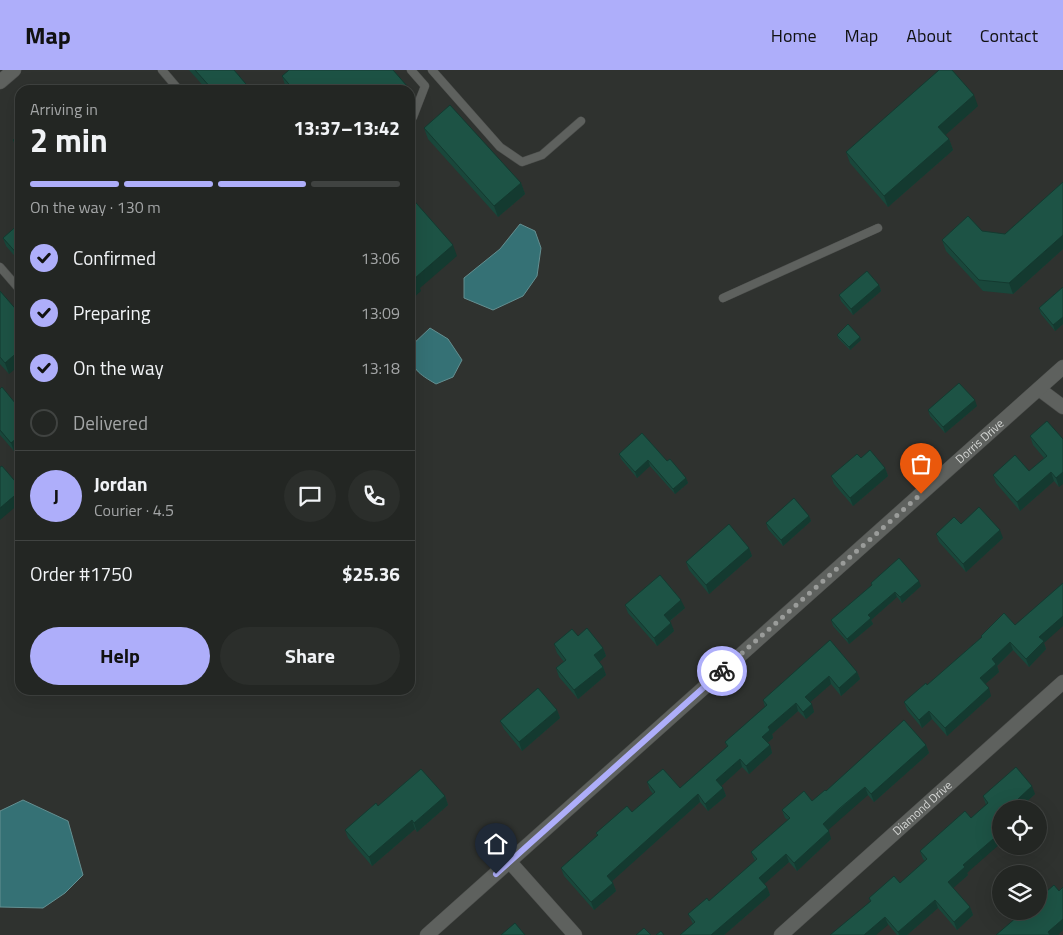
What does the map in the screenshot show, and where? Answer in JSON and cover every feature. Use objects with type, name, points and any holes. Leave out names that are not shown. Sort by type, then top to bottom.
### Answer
[{"type":"street","points":[[0,82],[14,70]]},
{"type":"street","name":"Dorris Drive","points":[[427,935],[1063,367]]},
{"type":"street","points":[[1039,388],[1063,407]]},
{"type":"street","name":"Diamond Drive","points":[[781,935],[1063,682]]},
{"type":"street","points":[[510,861],[575,935]]},
{"type":"lane","points":[[162,70],[175,85]]},
{"type":"lane","points":[[411,70],[425,86],[415,112]]},
{"type":"lane","points":[[432,70],[500,146],[522,162],[542,155],[581,121]]},
{"type":"lane","points":[[723,298],[878,228]]},
{"type":"lane","points":[[0,267],[15,284]]},
{"type":"water","points":[[520,224],[535,231],[541,248],[537,276],[523,296],[493,310],[464,298],[464,278],[500,249]]},
{"type":"water","points":[[430,328],[448,339],[462,360],[453,377],[436,384],[417,370],[415,367],[415,342]]},
{"type":"water","points":[[23,800],[68,821],[83,875],[65,893],[43,908],[0,907],[0,811]]},
{"type":"building","points":[[195,70],[234,70],[247,85],[208,85]]},
{"type":"building","points":[[289,70],[393,70],[406,85],[290,85],[282,76]]},
{"type":"building","points":[[939,70],[952,70],[974,95],[938,127],[949,139],[884,196],[846,152]]},
{"type":"building","points":[[450,105],[521,183],[494,206],[424,128]]},
{"type":"building","points":[[1063,182],[1063,235],[1009,283],[979,280],[942,240],[968,216],[982,231],[1005,234]]},
{"type":"building","points":[[415,202],[453,245],[415,278]]},
{"type":"building","points":[[15,227],[15,251],[3,238]]},
{"type":"building","points":[[867,271],[879,285],[851,309],[839,295]]},
{"type":"building","points":[[1063,287],[1063,317],[1053,325],[1039,308]]},
{"type":"building","points":[[0,291],[15,308],[15,354],[5,363],[0,357]]},
{"type":"building","points":[[848,324],[860,337],[849,347],[837,335]]},
{"type":"building","points":[[959,383],[975,400],[943,427],[928,410]]},
{"type":"building","points":[[2,387],[15,403],[15,439],[11,443],[0,430],[0,389]]},
{"type":"building","points":[[1047,421],[1063,439],[1063,472],[1056,478],[1051,472],[1017,502],[993,475],[1015,455],[1029,471],[1047,456],[1030,436]]},
{"type":"building","points":[[642,433],[667,461],[670,459],[686,478],[673,489],[648,460],[635,472],[619,454]]},
{"type":"building","points":[[870,450],[885,468],[850,498],[831,476],[857,454],[861,458]]},
{"type":"building","points":[[2,466],[15,481],[15,495],[0,508],[0,467]]},
{"type":"building","points":[[794,498],[809,516],[781,540],[766,523]]},
{"type":"building","points":[[979,507],[1000,530],[963,564],[936,534],[954,517],[961,524]]},
{"type":"building","points":[[729,524],[749,548],[706,585],[686,562]]},
{"type":"building","points":[[899,558],[919,581],[900,597],[895,592],[868,615],[871,618],[847,639],[831,620],[872,585],[871,583]]},
{"type":"building","points":[[660,575],[681,600],[664,615],[671,623],[654,638],[625,605]]},
{"type":"building","points":[[1063,583],[1063,616],[1039,637],[1044,641],[1026,659],[1010,642],[992,659],[996,664],[980,678],[989,688],[945,728],[929,711],[919,720],[904,702],[926,683],[927,685],[982,637],[1004,613],[1015,625]]},
{"type":"building","points":[[587,628],[603,648],[594,655],[603,667],[574,690],[556,668],[566,660],[554,644],[572,629],[578,636]]},
{"type":"building","points":[[830,640],[857,672],[839,688],[829,676],[805,697],[812,704],[803,712],[796,703],[768,727],[770,730],[762,737],[770,745],[746,766],[740,759],[716,780],[723,788],[705,804],[698,794],[607,876],[613,883],[591,902],[561,868],[598,835],[596,833],[627,806],[632,812],[655,792],[647,782],[663,769],[680,788],[728,746],[725,742],[767,705],[763,700]]},
{"type":"building","points":[[538,688],[557,710],[519,742],[500,721]]},
{"type":"building","points":[[904,720],[926,745],[871,794],[865,787],[840,808],[823,824],[829,831],[794,863],[786,854],[759,878],[767,887],[711,935],[680,935],[695,922],[688,914],[707,898],[709,901],[757,859],[751,852],[790,818],[782,810],[804,791],[812,801],[826,791]]},
{"type":"building","points":[[1016,767],[1032,786],[1019,800],[992,800],[992,840],[963,865],[965,867],[948,882],[970,907],[954,922],[935,900],[898,932],[885,917],[864,935],[830,935],[871,901],[869,898],[894,876],[900,883],[927,859],[920,851],[965,811],[971,818],[988,803],[983,796]]},
{"type":"building","points":[[421,769],[445,796],[414,823],[412,820],[369,857],[345,830],[376,803],[378,806]]},
{"type":"building","points":[[1054,885],[1059,891],[1063,887],[1063,919],[1048,932],[1050,935],[996,935],[1014,920],[1047,920],[1047,891]]},
{"type":"building","points":[[515,923],[525,935],[501,935]]},
{"type":"building","points":[[644,928],[651,935],[636,935]]},
{"type":"building","points":[[661,931],[664,935],[656,935]]},
{"type":"way so far","points":[[722,671],[921,494]]},
{"type":"route","points":[[496,874],[722,671]]}]
